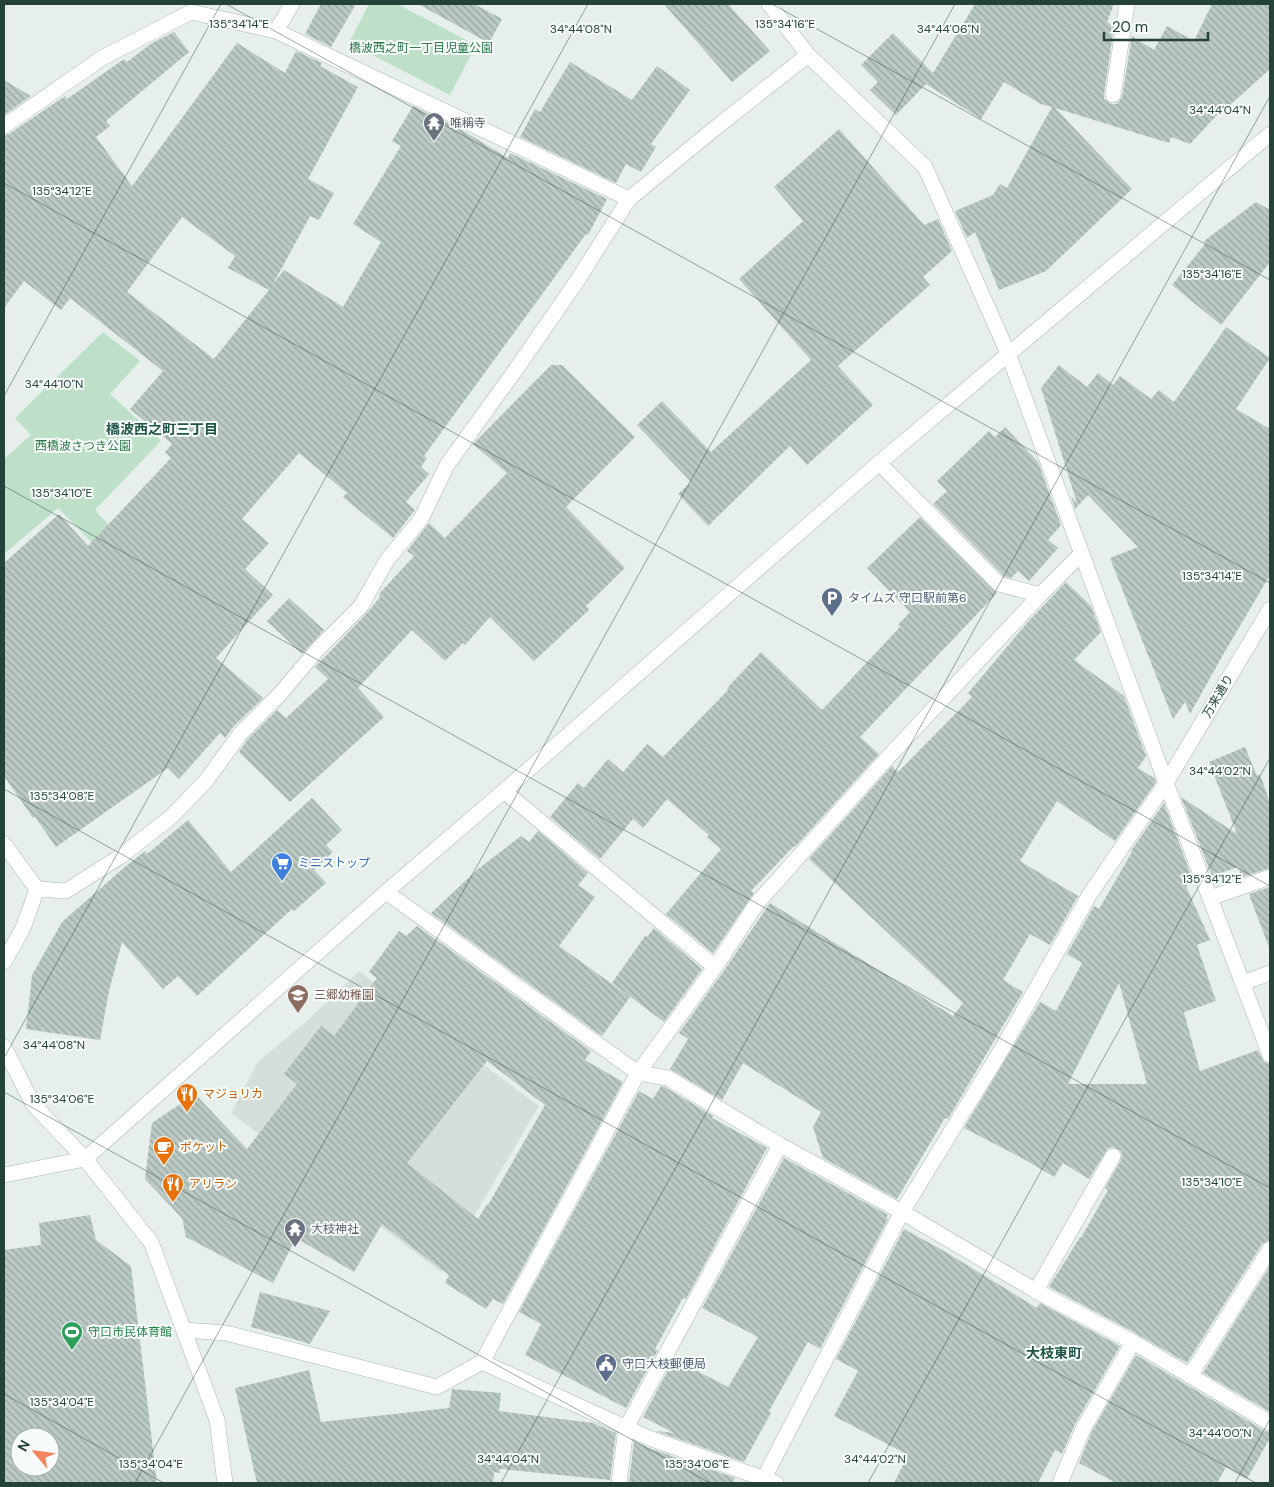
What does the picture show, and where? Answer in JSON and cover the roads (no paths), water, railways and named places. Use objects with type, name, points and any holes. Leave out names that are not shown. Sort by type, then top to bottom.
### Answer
[{"type":"street","points":[[276,31],[292,4]]},
{"type":"street","points":[[769,4],[808,55],[926,168],[1008,353],[1166,783],[1270,1055]]},
{"type":"street","points":[[1113,95],[1127,4]]},
{"type":"street","points":[[4,126],[102,58],[191,12],[276,31],[629,199]]},
{"type":"street","points":[[4,844],[37,889],[66,891],[121,856],[171,817],[205,782],[241,733],[280,694],[318,649],[362,606],[387,560],[421,519],[447,465],[578,281],[629,199],[808,55]]},
{"type":"street","points":[[4,1175],[85,1159],[386,892],[878,463],[1270,134]]},
{"type":"street","points":[[878,463],[999,584],[1040,595]]},
{"type":"street","points":[[184,1330],[226,1333],[437,1387],[482,1362],[638,1073],[715,967],[758,902],[890,755],[1081,554]]},
{"type":"street","name":"万来通り","points":[[768,1481],[902,1212],[1002,1047],[1090,894],[1166,783],[1270,609]]},
{"type":"street","points":[[504,791],[715,967]]},
{"type":"street","points":[[1210,898],[1270,878]]},
{"type":"street","points":[[4,962],[23,928],[37,889]]},
{"type":"street","points":[[386,892],[638,1073],[668,1078],[780,1145],[902,1212],[1036,1291],[1133,1342],[1270,1423]]},
{"type":"street","points":[[1243,983],[1270,973]]},
{"type":"street","points":[[4,1047],[33,1104],[85,1159],[151,1242],[217,1420],[226,1483]]},
{"type":"street","points":[[620,1483],[626,1428],[780,1145]]},
{"type":"street","points":[[1036,1291],[1113,1156]]},
{"type":"street","points":[[1190,1376],[1270,1249]]},
{"type":"street","points":[[1060,1483],[1084,1429],[1133,1342]]},
{"type":"street","points":[[482,1362],[649,1438],[768,1481]]},
{"type":"place","name":"唯稱寺","points":[[434,142]]},
{"type":"place","name":"タイムズ 守口駅前第6","points":[[832,617]]},
{"type":"place","name":"ミニストップ","points":[[282,882]]},
{"type":"place","name":"三郷幼稚園","points":[[298,1014]]},
{"type":"place","name":"マジョリカ","points":[[187,1113]]},
{"type":"place","name":"ポケット","points":[[164,1166]]},
{"type":"place","name":"アリラン","points":[[173,1203]]},
{"type":"place","name":"大枝神社","points":[[295,1248]]},
{"type":"place","name":"守口市民体育館","points":[[72,1351]]},
{"type":"place","name":"守口大枝郵便局","points":[[606,1383]]},
{"type":"district","name":"橋波西之町三丁目","points":[[162,429]]},
{"type":"district","name":"大枝東町","points":[[1054,1353]]},
{"type":"park label","name":"橋波西之町一丁目児童公園","points":[[421,48]]},
{"type":"park label","name":"西橋波さつき公園","points":[[83,446]]}]
